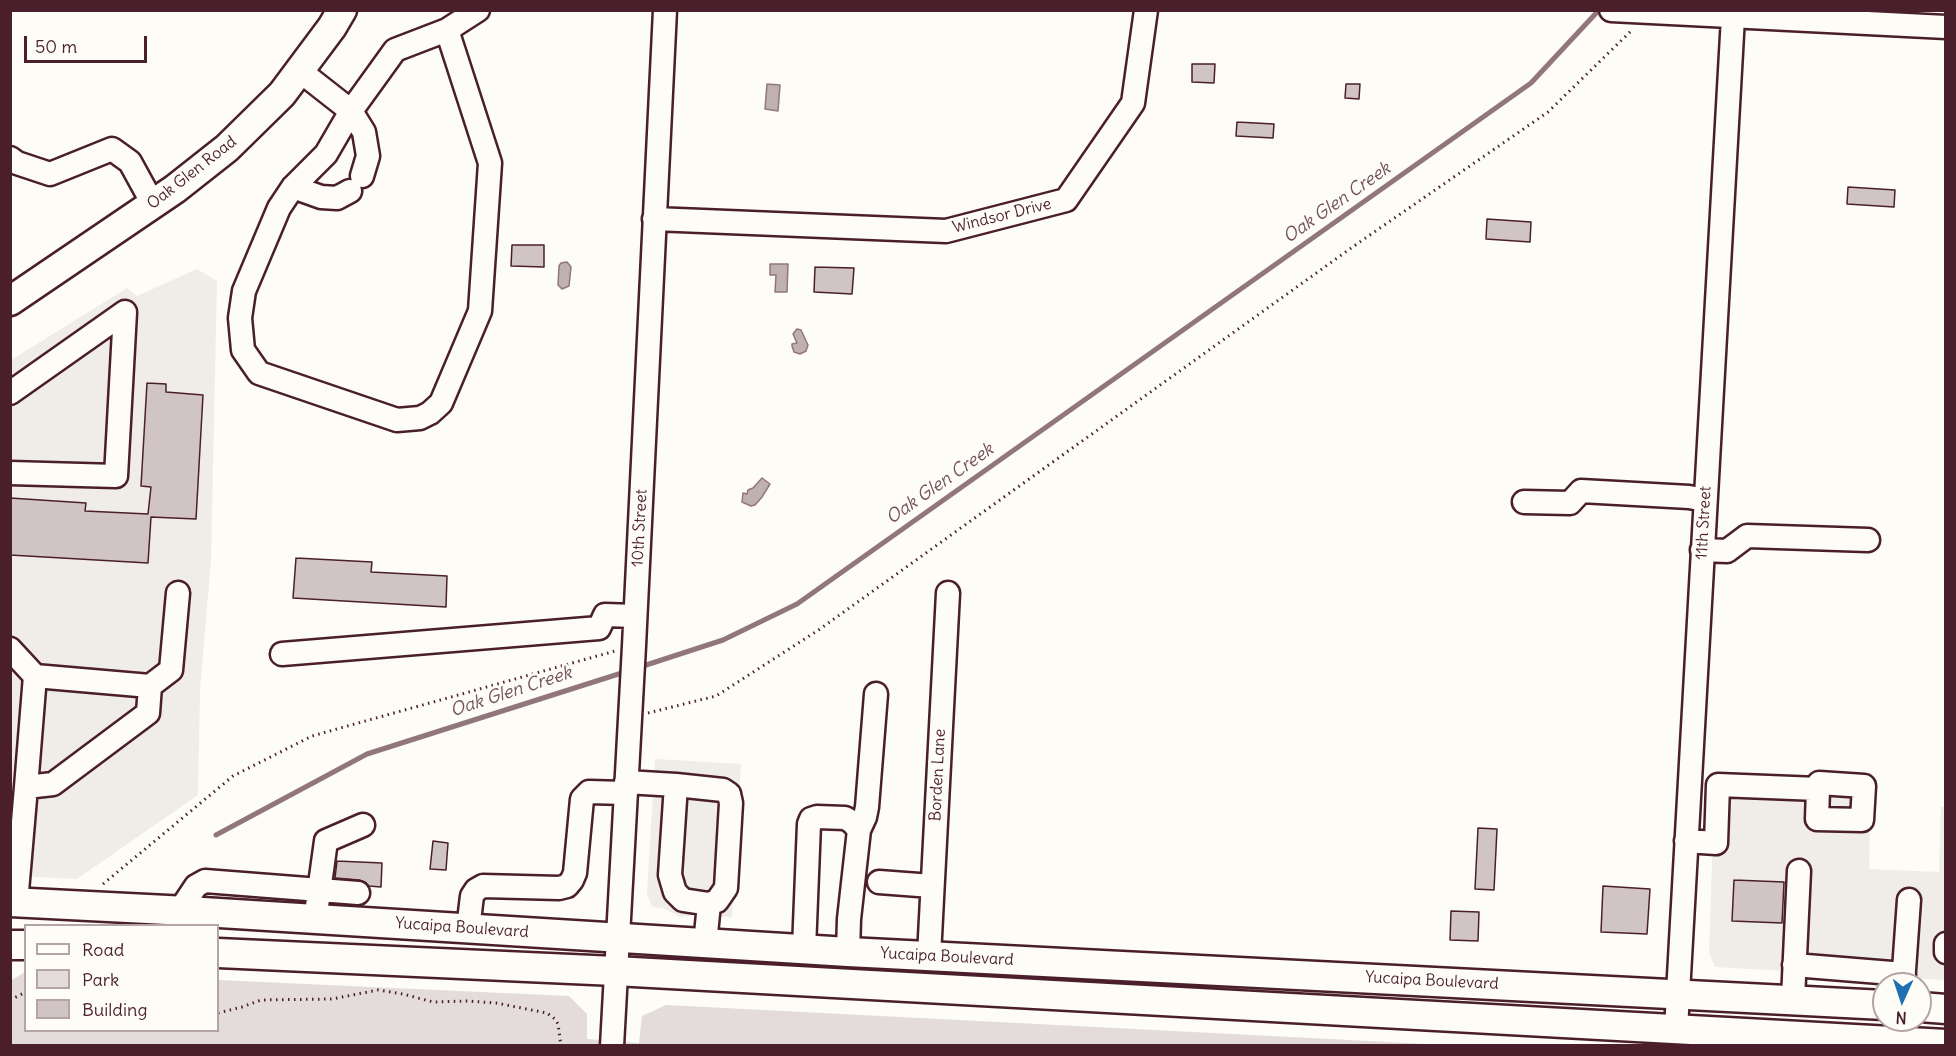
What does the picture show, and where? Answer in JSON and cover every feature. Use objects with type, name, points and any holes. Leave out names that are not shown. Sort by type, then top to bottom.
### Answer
[{"type":"main road","name":"Oak Glen Road","points":[[10,301],[153,204],[227,148],[282,93],[342,10]]},
{"type":"main road","name":"Yucaipa Boulevard","points":[[13,902],[180,910],[848,952],[1872,1004]]},
{"type":"main road","name":"Yucaipa Boulevard","points":[[219,953],[615,971],[1946,1044]]},
{"type":"street","points":[[447,30],[490,163],[480,311],[441,403],[430,414],[411,420],[397,420],[259,373],[243,350],[240,318],[244,291],[279,208],[293,188],[326,154],[351,111],[395,50],[447,30],[478,10]]},
{"type":"street","name":"10th Street","points":[[612,1046],[616,938],[626,787],[640,706],[634,651],[665,10]]},
{"type":"street","name":"Windsor Drive","points":[[654,219],[946,231],[1066,200],[1133,103],[1146,10]]},
{"type":"street","points":[[1630,12],[1946,27]]},
{"type":"street","name":"11th Street","points":[[1676,1029],[1733,17]]},
{"type":"street","points":[[293,188],[321,197],[337,198],[356,184],[368,156],[364,132],[351,111],[300,71]]},
{"type":"street","points":[[10,158],[17,163],[50,174],[112,149],[130,162],[153,204]]},
{"type":"street","points":[[10,393],[125,312],[116,476],[10,473]]},
{"type":"street","points":[[1524,502],[1570,503],[1581,491],[1689,497],[1705,500]]},
{"type":"street","points":[[1702,550],[1727,551],[1747,536],[1868,540]]},
{"type":"street","points":[[10,649],[35,676],[150,686],[171,670],[178,593]]},
{"type":"street","name":"Borden Lane","points":[[929,956],[948,593]]},
{"type":"street","points":[[282,654],[599,628],[605,615],[636,616]]},
{"type":"street","points":[[13,902],[35,676]]},
{"type":"street","points":[[26,787],[53,784],[148,712],[150,686]]},
{"type":"street","points":[[848,952],[859,830],[866,817],[876,694]]},
{"type":"street","points":[[468,929],[472,896],[483,886],[559,888],[567,886],[575,873],[582,799],[590,792],[626,787],[676,785],[723,790],[729,794],[731,803],[726,888],[717,901],[709,904],[692,903],[683,900],[675,892],[670,875],[676,785]]},
{"type":"street","points":[[1686,842],[1716,843],[1718,785],[1818,789]]},
{"type":"street","points":[[1689,794],[1718,795]]},
{"type":"street","points":[[804,949],[811,819],[817,817],[845,818],[859,830]]},
{"type":"street","points":[[315,919],[326,841],[363,825]]},
{"type":"street","points":[[1792,999],[1799,871]]},
{"type":"street","points":[[180,910],[196,886],[205,881],[358,893]]},
{"type":"street","points":[[879,882],[932,886]]},
{"type":"street","points":[[235,914],[240,884]]},
{"type":"street","points":[[1904,972],[1909,900]]},
{"type":"street","points":[[705,944],[709,904]]},
{"type":"street","points":[[1946,944],[1946,952]]},
{"type":"street","points":[[1794,965],[1872,975]]},
{"type":"path","points":[[640,706],[648,714],[716,696],[820,629],[1353,246],[1548,112],[1611,53],[1630,12]]},
{"type":"path","points":[[96,889],[234,776],[312,736],[634,651]]},
{"type":"path","points":[[219,1013],[261,1000],[332,999],[378,990],[433,1002],[466,1000],[547,1013],[558,1024],[561,1046]]},
{"type":"path","points":[[10,1000],[24,993]]},
{"type":"shaded area","points":[[767,84],[780,85],[778,111],[765,109]]},
{"type":"shaded area","points":[[567,262],[571,267],[569,286],[562,289],[558,285],[559,266]]},
{"type":"shaded area","points":[[770,264],[788,264],[787,292],[775,292],[776,275],[770,275]]},
{"type":"shaded area","points":[[197,269],[217,281],[211,560],[200,690],[198,795],[77,879],[11,876],[11,360],[127,288],[137,296]]},
{"type":"shaded area","points":[[797,329],[801,330],[808,345],[806,351],[800,354],[794,352],[792,346],[797,343],[793,334]]},
{"type":"shaded area","points":[[762,478],[770,484],[762,497],[751,506],[742,502],[743,493],[747,494],[748,490]]},
{"type":"shaded area","points":[[655,759],[741,764],[732,917],[693,915],[680,917],[663,908],[652,907],[647,894]]},
{"type":"shaded area","points":[[1715,772],[1871,779],[1869,869],[1939,872],[1941,807],[1945,807],[1945,980],[1932,979],[1932,972],[1872,972],[1872,976],[1715,967],[1709,953]]},
{"type":"green space","points":[[24,973],[24,1032],[219,1032],[219,980],[569,996],[587,1014],[587,1039],[639,1043],[642,1016],[666,1005],[1447,1045],[11,1046],[10,981]]},
{"type":"building","points":[[1192,64],[1215,64],[1214,83],[1192,82]]},
{"type":"building","points":[[1346,84],[1360,84],[1359,99],[1345,98]]},
{"type":"building","points":[[1237,122],[1274,124],[1273,138],[1236,136]]},
{"type":"building","points":[[1848,187],[1895,190],[1894,207],[1847,204]]},
{"type":"building","points":[[1487,219],[1531,222],[1530,242],[1486,239]]},
{"type":"building","points":[[512,245],[544,245],[544,267],[511,266]]},
{"type":"building","points":[[815,267],[854,268],[852,294],[814,292]]},
{"type":"building","points":[[147,383],[166,384],[166,392],[203,395],[196,519],[151,517],[148,563],[10,555],[10,498],[86,503],[85,511],[148,514],[151,487],[141,486]]},
{"type":"building","points":[[296,558],[372,562],[371,572],[447,576],[446,607],[293,598]]},
{"type":"building","points":[[1478,828],[1497,829],[1494,890],[1475,889]]},
{"type":"building","points":[[433,841],[448,843],[446,870],[430,869]]},
{"type":"building","points":[[337,861],[382,863],[381,887],[369,886],[359,880],[335,878]]},
{"type":"building","points":[[1734,880],[1784,882],[1782,923],[1732,921]]},
{"type":"building","points":[[1603,886],[1650,889],[1647,934],[1601,932]]},
{"type":"building","points":[[1451,911],[1479,912],[1478,941],[1450,940]]},
{"type":"waterway","name":"Oak Glen Creek","points":[[640,667],[723,640],[797,604],[1531,83],[1599,10]]},
{"type":"waterway","name":"Oak Glen Creek","points":[[216,835],[367,754],[628,671]]}]
